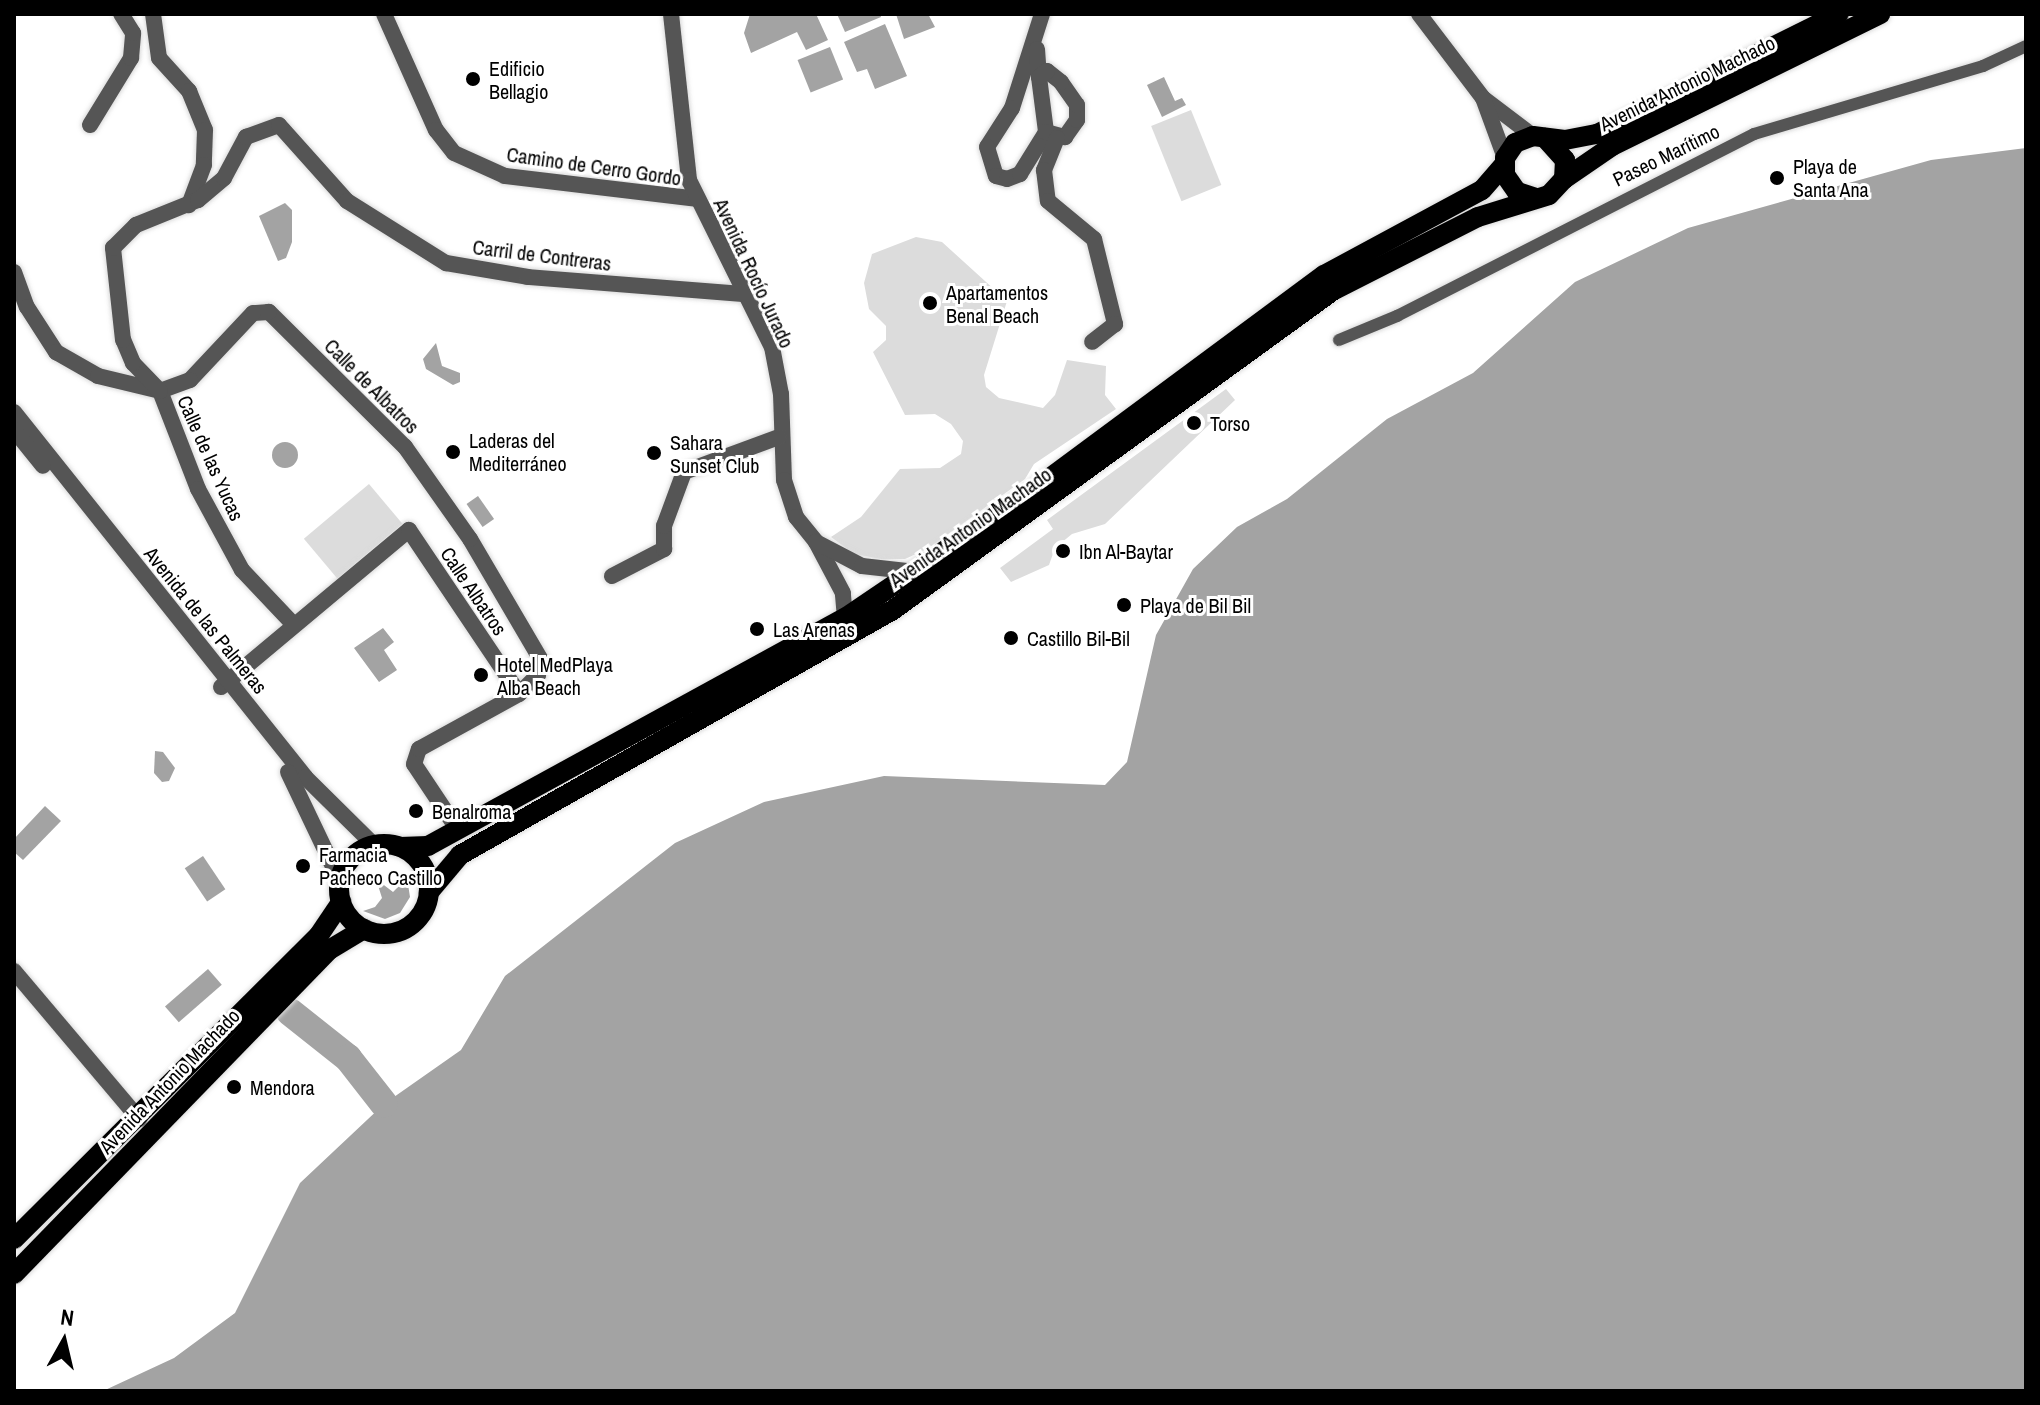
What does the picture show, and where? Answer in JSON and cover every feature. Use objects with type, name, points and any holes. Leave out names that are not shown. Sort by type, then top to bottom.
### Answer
[{"type":"main road","name":"Avenida Antonio Machado","points":[[1533,134],[1597,134],[1839,14]]},
{"type":"main road","name":"Avenida Antonio Machado","points":[[1564,179],[1612,146],[1880,14]]},
{"type":"main road","points":[[1533,134],[1561,150],[1564,179],[1549,195],[1536,198],[1509,185],[1505,162],[1515,143],[1533,134]]},
{"type":"main road","name":"Avenida Antonio Machado","points":[[400,847],[428,846],[845,618],[917,572],[1324,275],[1482,190],[1505,162]]},
{"type":"main road","name":"Avenida Antonio Machado","points":[[429,892],[460,855],[893,610],[1334,290],[1436,236],[1536,198]]},
{"type":"main road","points":[[374,845],[400,847],[422,865],[429,892],[426,906],[407,928],[378,934],[364,929],[341,902],[340,881],[351,859],[374,845]]},
{"type":"main road","name":"Avenida Antonio Machado","points":[[14,1239],[139,1119],[319,935],[341,902]]},
{"type":"main road","name":"Avenida Antonio Machado","points":[[14,1274],[329,950],[364,929]]},
{"type":"street","points":[[90,125],[131,58],[133,33],[121,14]]},
{"type":"street","points":[[153,14],[159,58],[189,91],[205,130],[204,165],[189,205]]},
{"type":"street","name":"Camino de Cerro Gordo","points":[[384,14],[436,130],[454,153],[505,176],[697,199]]},
{"type":"street","name":"Avenida Rocío Jurado","points":[[671,14],[681,128],[697,199],[772,347],[781,394],[779,437],[796,517],[816,542],[843,593],[845,618]]},
{"type":"street","points":[[1039,77],[1043,70],[1054,76],[1077,105],[1071,132],[1051,135],[1020,174],[1007,179],[996,176],[987,147],[1012,108],[1042,14]]},
{"type":"street","points":[[1424,16],[1483,98],[1505,162]]},
{"type":"street","points":[[1035,35],[1039,77],[1051,135],[1044,170],[1048,201],[1094,239],[1115,324],[1092,342]]},
{"type":"street","name":"Paseo Marítimo","points":[[1339,340],[1754,134],[1983,66],[2026,46]]},
{"type":"street","points":[[1483,98],[1533,134]]},
{"type":"street","name":"Carril de Contreras","points":[[160,391],[133,363],[123,340],[113,248],[136,225],[189,205],[224,178],[246,137],[279,125],[347,201],[446,263],[528,277],[744,294]]},
{"type":"street","name":"Calle de las Yucas","points":[[14,272],[18,299],[56,352],[98,376],[160,391],[198,489],[242,570],[298,620]]},
{"type":"street","name":"Calle de Albatros","points":[[160,391],[190,380],[253,313],[269,312],[405,447],[470,539],[541,660],[538,675],[519,694]]},
{"type":"street","name":"Avenida de las Palmeras","points":[[14,412],[225,684],[299,786],[340,881]]},
{"type":"street","name":"Avenida de las Palmeras","points":[[14,430],[305,777],[374,845]]},
{"type":"street","points":[[612,576],[664,549],[664,526],[684,472],[779,437]]},
{"type":"street","name":"Calle Albatros","points":[[225,684],[409,530],[519,694]]},
{"type":"street","name":"Avenida Rocío Jurado","points":[[816,542],[862,566],[917,572]]},
{"type":"street","points":[[458,830],[414,764],[419,749],[519,694]]},
{"type":"street","points":[[14,971],[139,1119]]},
{"type":"shaded area","points":[[750,14],[816,14],[828,40],[806,50],[797,32],[751,53],[744,33]]},
{"type":"shaded area","points":[[837,14],[880,14],[881,17],[845,32]]},
{"type":"shaded area","points":[[896,14],[928,14],[935,27],[904,39]]},
{"type":"shaded area","points":[[885,24],[907,76],[875,89],[867,69],[857,72],[844,42]]},
{"type":"shaded area","points":[[830,47],[843,79],[811,93],[798,60]]},
{"type":"shaded area","points":[[1164,77],[1175,101],[1182,98],[1186,105],[1162,117],[1147,85]]},
{"type":"shaded area","points":[[1191,110],[1221,185],[1181,201],[1151,126]]},
{"type":"shaded area","points":[[2026,148],[2026,1391],[103,1391],[174,1358],[235,1313],[300,1183],[384,1104],[461,1050],[505,976],[675,843],[764,802],[884,776],[1105,785],[1127,762],[1156,635],[1193,569],[1237,527],[1287,499],[1387,419],[1473,373],[1575,282],[1688,228],[1931,160]]},
{"type":"shaded area","points":[[285,203],[292,210],[292,242],[286,258],[278,261],[259,216]]},
{"type":"shaded area","points":[[916,237],[942,242],[1007,301],[984,375],[986,387],[999,398],[1043,408],[1055,395],[1067,360],[1106,366],[1105,395],[1116,409],[1034,464],[1025,479],[927,549],[905,559],[881,559],[854,554],[831,537],[861,517],[900,469],[940,468],[961,454],[963,441],[951,424],[935,414],[905,415],[873,352],[886,340],[886,326],[869,309],[864,283],[872,254]]},
{"type":"shaded area","points":[[436,343],[442,366],[460,373],[460,382],[453,385],[426,369],[423,359]]},
{"type":"shaded area","points":[[1226,389],[1235,400],[1105,524],[1072,534],[1055,548],[1049,565],[1011,582],[1000,568],[1053,529],[1047,520]]},
{"type":"shaded area","points":[[285,442],[294,446],[298,455],[294,464],[285,468],[276,464],[272,455],[276,446]]},
{"type":"shaded area","points":[[369,484],[402,524],[337,578],[304,539]]},
{"type":"shaded area","points":[[478,496],[494,519],[483,527],[467,504]]},
{"type":"shaded area","points":[[383,628],[394,642],[384,650],[397,670],[379,682],[354,648]]},
{"type":"shaded area","points":[[155,751],[163,752],[175,768],[169,781],[162,782],[154,773]]},
{"type":"shaded area","points":[[45,806],[61,821],[23,860],[14,852],[14,839]]},
{"type":"shaded area","points":[[203,856],[225,889],[207,901],[185,868]]},
{"type":"shaded area","points":[[407,878],[410,897],[400,913],[385,919],[363,911],[375,907],[382,898],[376,879],[393,892]]},
{"type":"shaded area","points":[[208,969],[222,985],[179,1022],[165,1006]]},
{"type":"waterway","points":[[290,1012],[348,1058],[384,1104]]},
{"type":"place","name":"Edificio Bellagio","points":[[473,79]]},
{"type":"place","name":"Playa de Santa Ana","points":[[1777,178]]},
{"type":"place","name":"Apartamentos Benal Beach","points":[[930,303]]},
{"type":"place","name":"Torso","points":[[1194,423]]},
{"type":"place","name":"Laderas del Mediterráneo","points":[[453,452]]},
{"type":"place","name":"Sahara Sunset Club","points":[[654,453]]},
{"type":"place","name":"Ibn Al-Baytar","points":[[1063,551]]},
{"type":"place","name":"Playa de Bil Bil","points":[[1124,605]]},
{"type":"place","name":"Las Arenas","points":[[757,629]]},
{"type":"place","name":"Castillo Bil-Bil","points":[[1011,638]]},
{"type":"place","name":"Hotel MedPlaya Alba Beach","points":[[481,675]]},
{"type":"place","name":"Benalroma","points":[[416,811]]},
{"type":"place","name":"Farmacia Pacheco Castillo","points":[[303,866]]},
{"type":"place","name":"Mendora","points":[[234,1087]]}]
